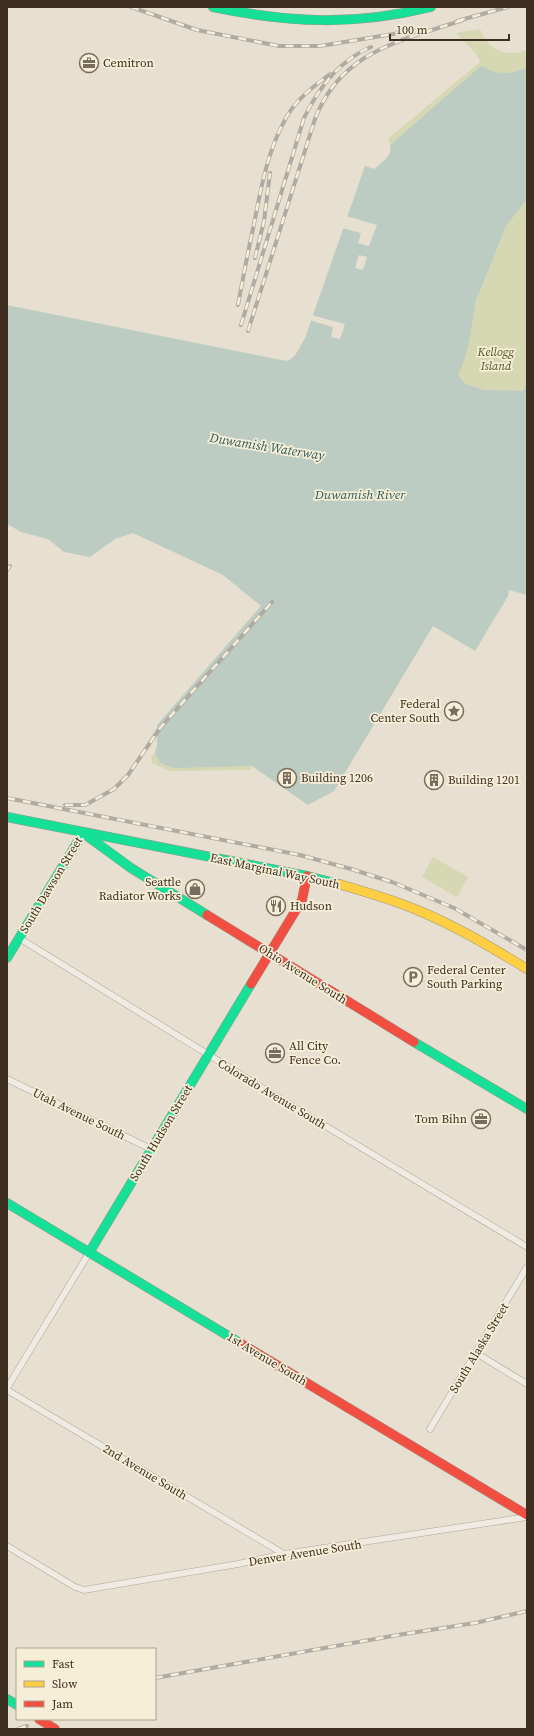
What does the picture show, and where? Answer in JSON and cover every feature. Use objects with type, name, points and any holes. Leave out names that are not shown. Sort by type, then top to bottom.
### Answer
[{"type":"main road","points":[[213,7],[247,14],[296,21],[330,22],[394,16],[431,7]]},
{"type":"main road","name":"East Marginal Way South","points":[[7,817],[307,876],[355,889],[397,902],[430,915],[484,943],[527,969]]},
{"type":"main road","name":"South Dawson Street","points":[[7,958],[83,833]]},
{"type":"main road","name":"Ohio Avenue South","points":[[83,833],[131,868],[270,954],[527,1109]]},
{"type":"main road","name":"South Hudson Street","points":[[89,1253],[302,900],[307,876]]},
{"type":"main road","name":"1st Avenue South","points":[[7,1203],[527,1516]]},
{"type":"main road","points":[[7,1699],[16,1704]]},
{"type":"main road","points":[[41,1720],[55,1729]]},
{"type":"street","name":"Colorado Avenue South","points":[[19,938],[208,1055],[527,1247]]},
{"type":"street","name":"Utah Avenue South","points":[[7,1079],[151,1149]]},
{"type":"street","name":"South Hudson Street","points":[[7,1389],[89,1253]]},
{"type":"street","name":"South Alaska Street","points":[[430,1430],[527,1267]]},
{"type":"street","points":[[476,1353],[527,1384]]},
{"type":"street","name":"2nd Avenue South","points":[[7,1389],[284,1554]]},
{"type":"street","name":"Denver Avenue South","points":[[7,1546],[76,1588],[84,1590],[238,1564],[284,1554],[527,1516]]},
{"type":"green space","points":[[480,29],[488,42],[499,50],[512,53],[527,50],[527,100],[405,144],[390,145],[388,139],[480,62],[477,55],[456,33]]},
{"type":"green space","name":"Kellogg Island","points":[[527,167],[527,405],[475,410],[439,365]]},
{"type":"green space","points":[[155,751],[254,757],[251,770],[170,771],[152,763],[151,756],[155,753]]},
{"type":"green space","points":[[433,857],[468,877],[457,897],[422,877]]},
{"type":"water","name":"Duwamish River","points":[[481,66],[493,71],[504,73],[509,73],[527,67],[527,199],[506,226],[475,303],[470,337],[465,358],[458,375],[465,384],[484,390],[523,391],[527,383],[527,595],[509,590],[508,596],[475,651],[433,626],[334,791],[308,805],[252,766],[174,768],[160,763],[155,753],[157,746],[157,725],[261,606],[223,575],[133,533],[115,539],[90,557],[64,552],[48,539],[21,532],[7,524],[7,305],[286,361],[290,360],[295,355],[305,338],[365,166],[374,169],[383,162],[390,153],[390,145]]},
{"type":"pier","points":[[346,216],[377,225],[369,246],[358,243],[361,233],[342,228]]},
{"type":"pier","points":[[359,255],[367,257],[363,270],[355,268]]},
{"type":"pier","points":[[311,315],[345,324],[340,339],[331,337],[333,327],[309,320]]},
{"type":"railway","points":[[131,7],[197,30],[279,46],[320,46],[418,30]]},
{"type":"railway","points":[[457,21],[508,7]]},
{"type":"railway","points":[[248,331],[315,119],[326,96],[340,78],[357,63],[375,52],[395,43],[463,20]]},
{"type":"railway","points":[[241,325],[304,118],[316,96],[331,76],[349,60],[371,47]]},
{"type":"railway","points":[[238,305],[263,182],[270,155],[280,129],[291,110],[301,98],[330,74]]},
{"type":"railway","points":[[255,258],[264,221],[270,173]]},
{"type":"railway","points":[[7,570],[10,566]]},
{"type":"railway","points":[[65,805],[85,805],[114,789],[128,775],[160,728],[272,602]]},
{"type":"railway","points":[[7,798],[300,855],[351,869],[392,882],[454,908],[527,950]]},
{"type":"railway","points":[[156,1678],[398,1635],[475,1623],[527,1611]]},
{"type":"railway","points":[[18,1729],[27,1726]]},
{"type":"traffic: fast","points":[[213,7],[269,16],[322,20],[348,20],[375,17],[431,7]]},
{"type":"traffic: fast","points":[[7,817],[307,876],[339,884]]},
{"type":"traffic: fast","points":[[7,958],[83,833],[131,868],[207,915]]},
{"type":"traffic: fast","points":[[89,1253],[251,984]]},
{"type":"traffic: fast","points":[[414,1042],[527,1109]]},
{"type":"traffic: fast","points":[[7,1203],[240,1343]]},
{"type":"traffic: fast","points":[[7,1699],[16,1704]]},
{"type":"traffic: slow","points":[[339,884],[398,902],[431,916],[473,937],[527,969]]},
{"type":"traffic: jam","points":[[251,984],[302,900],[307,876]]},
{"type":"traffic: jam","points":[[207,915],[414,1042]]},
{"type":"traffic: jam","points":[[240,1343],[527,1515]]},
{"type":"traffic: jam","points":[[41,1720],[55,1729]]},
{"type":"place","name":"Cemitron","points":[[89,63]]},
{"type":"place","name":"Federal Center South","points":[[454,711]]},
{"type":"place","name":"Building 1206","points":[[287,778]]},
{"type":"place","name":"Building 1201","points":[[434,780]]},
{"type":"place","name":"Seattle Radiator Works","points":[[195,889]]},
{"type":"place","name":"Hudson","points":[[276,906]]},
{"type":"place","name":"Federal Center South Parking","points":[[413,977]]},
{"type":"place","name":"All City Fence Co.","points":[[275,1053]]},
{"type":"place","name":"Tom Bihn","points":[[481,1119]]},
{"type":"water label","name":"Duwamish Waterway","points":[[267,446]]}]
